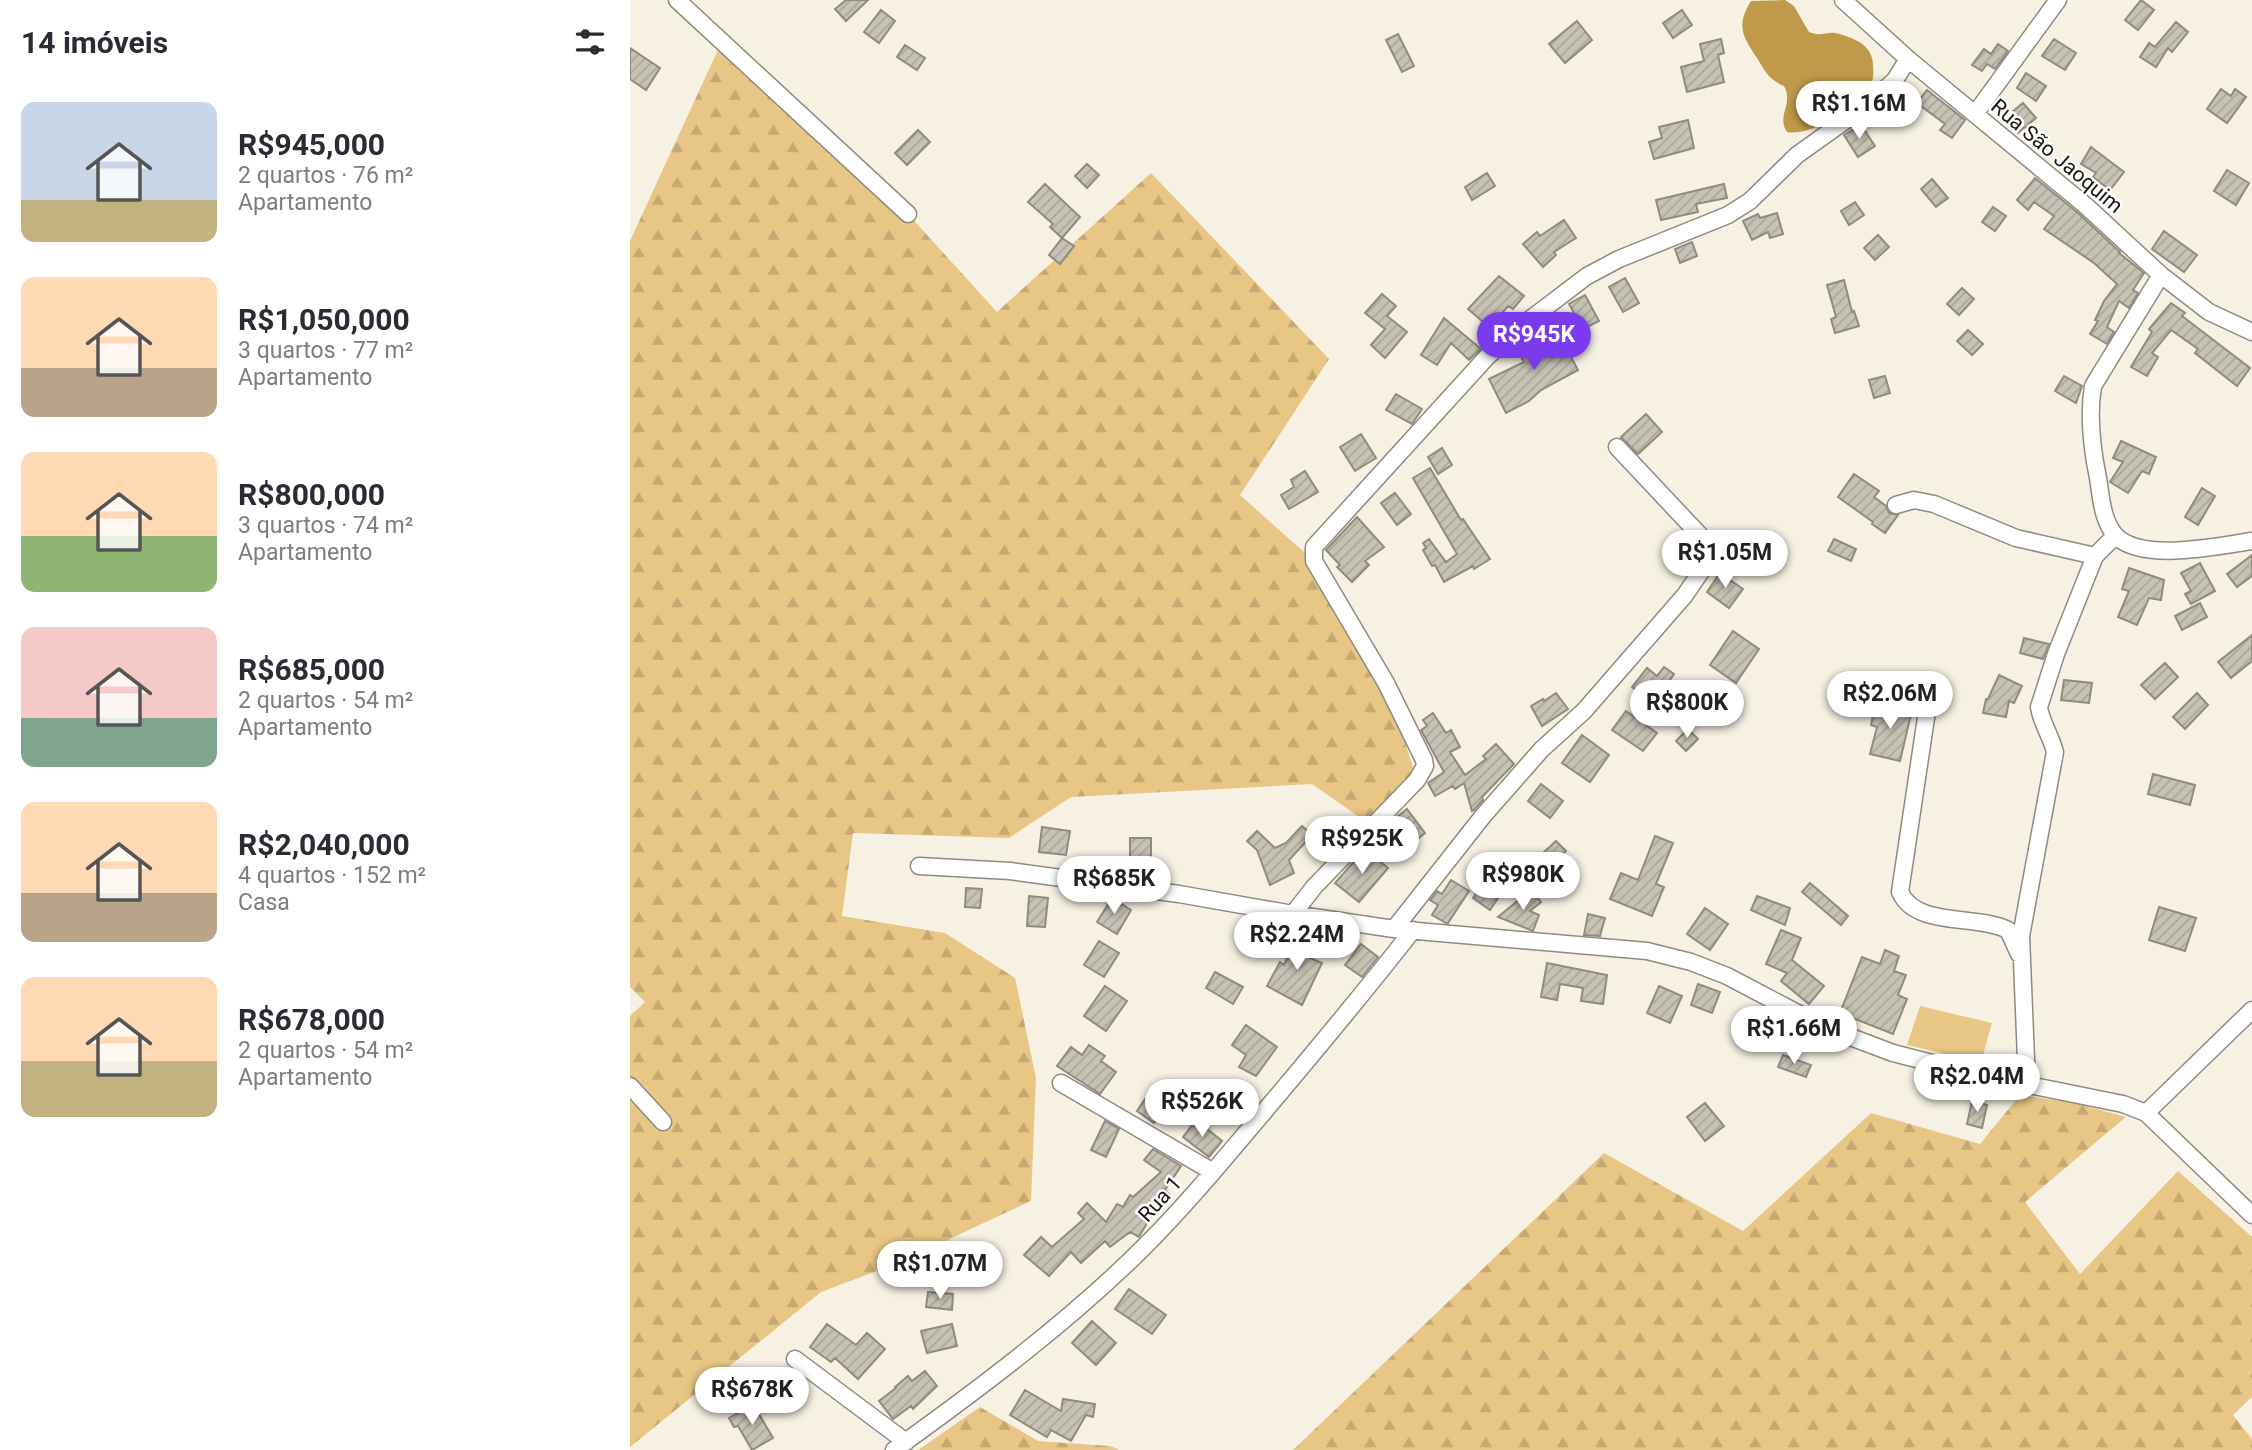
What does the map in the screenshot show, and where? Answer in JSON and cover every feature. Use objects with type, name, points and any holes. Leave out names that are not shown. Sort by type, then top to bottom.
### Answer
[{"type":"street","points":[[677,0],[908,214]]},
{"type":"street","name":"Rua São Jaoquim","points":[[1843,0],[1908,59],[2085,205],[2161,275],[2209,312],[2252,332]]},
{"type":"street","points":[[1975,114],[2058,0]]},
{"type":"street","points":[[1293,914],[1314,887],[1417,780],[1424,766],[1424,760],[1386,683],[1314,561],[1314,547],[1486,358],[1516,330],[1587,276],[1619,259],[1728,215],[1750,201],[1797,155],[1870,103],[1895,80],[1908,59]]},
{"type":"street","points":[[2161,275],[2093,386],[2090,402],[2096,469],[2106,520],[2115,536],[2129,544],[2153,549],[2191,551],[2252,541]]},
{"type":"street","points":[[1394,929],[1483,816],[1542,749],[1584,712],[1634,656],[1685,595],[1704,567],[1710,546],[1617,447]]},
{"type":"street","points":[[1896,505],[1914,500],[1934,504],[2016,538],[2095,555]]},
{"type":"street","points":[[2027,1084],[2021,936],[2055,752],[2039,707],[2056,654],[2095,555],[2115,536]]},
{"type":"street","points":[[1930,691],[1900,892],[1905,902],[1919,912],[1992,924],[2008,930],[2020,956]]},
{"type":"street","points":[[919,866],[1010,872],[1138,888],[1394,929],[1647,951],[1690,962],[1727,976],[1824,1027],[1893,1053],[1979,1075],[2123,1104],[2146,1113],[2252,1215]]},
{"type":"street","name":"Rua 1","points":[[900,1446],[964,1399],[1078,1307],[1145,1246],[1213,1172],[1357,1002],[1413,930]]},
{"type":"street","points":[[2146,1113],[2252,1010]]},
{"type":"street","points":[[1060,1083],[1213,1172]]},
{"type":"street","points":[[630,1086],[663,1122]]},
{"type":"street","points":[[795,1359],[900,1446]]},
{"type":"green space","points":[[722,41],[908,214],[997,312],[1151,173],[1329,359],[1240,495],[1314,561],[1386,683],[1417,780],[1372,826],[1312,784],[1071,797],[1009,838],[853,833],[842,916],[945,933],[1015,978],[1036,1078],[1031,1201],[898,1263],[821,1292],[630,1447],[630,1016],[645,1002],[630,987],[630,241]]},
{"type":"green space","points":[[1920,1006],[1992,1023],[1981,1062],[1907,1045]]},
{"type":"green space","points":[[2020,1095],[2075,1103],[2126,1117],[2025,1202],[2080,1274],[2178,1171],[2252,1237],[2252,1397],[2233,1415],[2252,1439],[2252,1450],[1293,1450],[1604,1153],[1743,1231],[1871,1113],[1980,1144]]},
{"type":"green space","points":[[980,1407],[1038,1441],[1110,1446],[1120,1450],[918,1450]]},
{"type":"shaded area","points":[[1785,0],[1794,6],[1809,32],[1835,33],[1855,40],[1868,50],[1873,62],[1872,83],[1861,99],[1830,120],[1796,132],[1787,132],[1784,126],[1787,92],[1784,86],[1765,71],[1745,37],[1742,24],[1751,1]]},
{"type":"building","points":[[846,0],[868,0],[846,21],[835,9]]},
{"type":"building","points":[[2141,0],[2154,10],[2138,30],[2125,20]]},
{"type":"building","points":[[881,10],[895,21],[879,43],[864,32]]},
{"type":"building","points":[[1682,10],[1692,25],[1673,38],[1663,23]]},
{"type":"building","points":[[1577,21],[1592,40],[1565,63],[1549,44]]},
{"type":"building","points":[[2176,22],[2188,32],[2172,52],[2168,48],[2156,67],[2140,57],[2149,43],[2155,47]]},
{"type":"building","points":[[1398,34],[1414,66],[1402,72],[1386,40]]},
{"type":"building","points":[[1721,39],[1724,53],[1718,55],[1724,82],[1687,92],[1681,67],[1704,61],[1700,44]]},
{"type":"building","points":[[2054,39],[2076,53],[2065,70],[2042,56]]},
{"type":"building","points":[[1998,44],[2008,51],[1995,69],[1987,64],[1982,71],[1972,65],[1984,49],[1991,54]]},
{"type":"building","points":[[905,45],[925,58],[917,70],[897,57]]},
{"type":"building","points":[[630,48],[660,68],[646,90],[630,79]]},
{"type":"building","points":[[2026,73],[2046,86],[2036,101],[2017,88]]},
{"type":"building","points":[[2221,89],[2231,96],[2235,89],[2246,97],[2227,123],[2207,109]]},
{"type":"building","points":[[1927,90],[1965,120],[1952,138],[1940,130],[1945,124],[1917,103]]},
{"type":"building","points":[[2023,103],[2036,118],[2018,133],[2006,117]]},
{"type":"building","points":[[1688,120],[1694,148],[1654,159],[1649,142],[1662,138],[1659,127]]},
{"type":"building","points":[[1861,125],[1875,146],[1858,157],[1844,135]]},
{"type":"building","points":[[918,130],[930,142],[907,165],[895,153]]},
{"type":"building","points":[[2091,147],[2124,172],[2110,190],[2093,177],[2096,173],[2081,164]]},
{"type":"building","points":[[1087,164],[1099,175],[1087,188],[1075,176]]},
{"type":"building","points":[[2227,170],[2249,183],[2236,205],[2214,191]]},
{"type":"building","points":[[1487,173],[1495,186],[1472,200],[1465,187]]},
{"type":"building","points":[[2035,178],[2144,273],[2133,290],[2138,293],[2129,308],[2119,301],[2107,327],[2114,332],[2107,344],[2090,334],[2098,321],[2095,320],[2104,301],[2117,284],[2094,263],[2044,229],[2054,216],[2034,202],[2028,210],[2017,200]]},
{"type":"building","points":[[1932,179],[1948,198],[1936,207],[1921,189]]},
{"type":"building","points":[[1045,184],[1080,217],[1062,238],[1050,227],[1053,224],[1028,202]]},
{"type":"building","points":[[1724,184],[1727,198],[1696,204],[1698,212],[1661,220],[1656,200]]},
{"type":"building","points":[[1855,202],[1864,215],[1849,225],[1841,211]]},
{"type":"building","points":[[1993,207],[2006,216],[1995,231],[1982,222]]},
{"type":"building","points":[[1777,213],[1783,234],[1770,238],[1768,232],[1752,240],[1743,221],[1758,214],[1760,218]]},
{"type":"building","points":[[1564,220],[1576,238],[1554,252],[1556,255],[1543,267],[1523,244],[1537,232],[1540,236]]},
{"type":"building","points":[[2164,231],[2197,255],[2184,272],[2152,249]]},
{"type":"building","points":[[1878,235],[1889,247],[1875,260],[1864,248]]},
{"type":"building","points":[[1062,238],[1074,246],[1060,264],[1049,255]]},
{"type":"building","points":[[1692,242],[1697,256],[1680,263],[1675,249]]},
{"type":"building","points":[[1499,276],[1524,296],[1513,309],[1508,306],[1490,328],[1468,309]]},
{"type":"building","points":[[1625,278],[1639,303],[1623,312],[1609,287]]},
{"type":"building","points":[[1844,280],[1852,312],[1854,311],[1859,326],[1835,333],[1831,319],[1836,317],[1827,285]]},
{"type":"building","points":[[1962,288],[1974,299],[1959,315],[1947,304]]},
{"type":"building","points":[[1382,294],[1396,306],[1387,316],[1407,332],[1385,358],[1371,345],[1385,329],[1365,313]]},
{"type":"building","points":[[1585,295],[1599,321],[1583,329],[1569,304]]},
{"type":"building","points":[[2171,303],[2185,313],[2182,316],[2250,368],[2237,386],[2195,353],[2198,349],[2171,330],[2152,353],[2158,357],[2147,376],[2131,367],[2152,332],[2149,329]]},
{"type":"building","points":[[1444,318],[1481,349],[1469,360],[1451,343],[1437,365],[1421,355]]},
{"type":"building","points":[[1555,327],[1578,370],[1506,413],[1489,379],[1524,362],[1521,357],[1541,345],[1537,337]]},
{"type":"building","points":[[1968,330],[1983,344],[1972,355],[1957,341]]},
{"type":"building","points":[[1885,376],[1890,393],[1874,398],[1869,380]]},
{"type":"building","points":[[2064,376],[2082,386],[2076,403],[2055,391]]},
{"type":"building","points":[[1396,394],[1422,409],[1412,424],[1386,410]]},
{"type":"building","points":[[1646,414],[1662,432],[1638,454],[1621,437]]},
{"type":"building","points":[[1361,434],[1376,458],[1355,471],[1340,447]]},
{"type":"building","points":[[2121,441],[2156,457],[2149,474],[2142,471],[2128,493],[2110,482],[2123,462],[2113,458]]},
{"type":"building","points":[[1442,448],[1452,465],[1438,474],[1428,457]]},
{"type":"building","points":[[1430,468],[1461,520],[1463,519],[1490,559],[1444,582],[1423,550],[1426,548],[1423,543],[1429,539],[1446,562],[1457,554],[1413,478]]},
{"type":"building","points":[[1305,471],[1318,492],[1289,509],[1281,495],[1294,487],[1291,480]]},
{"type":"building","points":[[1854,474],[1879,491],[1874,497],[1886,506],[1889,513],[1898,515],[1885,533],[1838,497]]},
{"type":"building","points":[[2202,488],[2215,496],[2198,525],[2185,517]]},
{"type":"building","points":[[1395,493],[1411,514],[1397,525],[1381,503]]},
{"type":"building","points":[[1357,517],[1384,547],[1365,561],[1369,565],[1352,582],[1337,567],[1340,565],[1326,550]]},
{"type":"building","points":[[1834,539],[1856,549],[1851,561],[1828,551]]},
{"type":"building","points":[[2252,555],[2252,576],[2237,587],[2227,574]]},
{"type":"building","points":[[2200,563],[2215,591],[2191,604],[2185,594],[2191,591],[2181,573]]},
{"type":"building","points":[[2129,568],[2164,580],[2161,600],[2149,598],[2137,625],[2118,617],[2129,591],[2122,589]]},
{"type":"building","points":[[1720,573],[1743,589],[1729,608],[1707,592]]},
{"type":"building","points":[[2200,603],[2207,617],[2182,630],[2175,616]]},
{"type":"building","points":[[1733,631],[1759,649],[1736,683],[1710,665]]},
{"type":"building","points":[[2252,635],[2252,661],[2231,678],[2218,662]]},
{"type":"building","points":[[2024,638],[2049,644],[2043,659],[2020,653]]},
{"type":"building","points":[[2165,663],[2178,677],[2155,699],[2141,685]]},
{"type":"building","points":[[1664,667],[1674,674],[1654,703],[1632,687],[1647,668],[1657,676]]},
{"type":"building","points":[[1999,675],[2022,686],[2014,703],[2009,701],[2006,717],[1983,713],[1986,699]]},
{"type":"building","points":[[2064,680],[2092,683],[2089,703],[2061,700]]},
{"type":"building","points":[[1556,693],[1568,709],[1542,726],[1531,706]]},
{"type":"building","points":[[2197,693],[2208,705],[2185,729],[2173,717]]},
{"type":"building","points":[[1876,702],[1912,710],[1900,761],[1870,754],[1877,727],[1871,725]]},
{"type":"building","points":[[1626,711],[1657,733],[1643,751],[1612,730]]},
{"type":"building","points":[[1433,713],[1446,733],[1451,730],[1460,747],[1450,752],[1465,775],[1486,759],[1483,756],[1496,744],[1514,764],[1472,811],[1464,783],[1435,796],[1428,783],[1444,772],[1421,730],[1427,726],[1423,720]]},
{"type":"building","points":[[1688,729],[1698,739],[1686,751],[1676,741]]},
{"type":"building","points":[[1582,735],[1609,755],[1590,782],[1562,763]]},
{"type":"building","points":[[2153,774],[2195,785],[2190,805],[2148,794]]},
{"type":"building","points":[[1541,784],[1563,801],[1550,818],[1528,801]]},
{"type":"building","points":[[1407,809],[1425,833],[1411,844],[1393,820]]},
{"type":"building","points":[[1302,826],[1312,835],[1289,860],[1294,873],[1270,885],[1257,850],[1247,841],[1257,831],[1275,848],[1286,843]]},
{"type":"building","points":[[1042,827],[1070,831],[1066,855],[1039,852]]},
{"type":"building","points":[[1655,836],[1673,843],[1656,884],[1664,887],[1652,916],[1610,899],[1621,873],[1638,880]]},
{"type":"building","points":[[1130,838],[1151,838],[1151,867],[1130,867]]},
{"type":"building","points":[[1556,841],[1566,851],[1553,864],[1543,853]]},
{"type":"building","points":[[1365,849],[1388,868],[1359,902],[1335,883]]},
{"type":"building","points":[[1491,871],[1508,883],[1490,910],[1473,898]]},
{"type":"building","points":[[1451,880],[1469,891],[1446,923],[1432,915],[1438,905],[1430,900],[1437,891],[1442,894]]},
{"type":"building","points":[[1810,883],[1848,916],[1841,925],[1802,892]]},
{"type":"building","points":[[966,888],[982,889],[980,908],[965,907]]},
{"type":"building","points":[[1531,890],[1541,902],[1530,911],[1539,915],[1533,931],[1498,917]]},
{"type":"building","points":[[1029,896],[1048,898],[1045,927],[1027,926]]},
{"type":"building","points":[[1757,896],[1790,908],[1785,925],[1751,910]]},
{"type":"building","points":[[1112,898],[1131,910],[1117,934],[1097,922]]},
{"type":"building","points":[[2159,907],[2196,918],[2185,951],[2149,940]]},
{"type":"building","points":[[1705,908],[1728,924],[1710,950],[1687,934]]},
{"type":"building","points":[[1588,914],[1605,918],[1600,936],[1584,935]]},
{"type":"building","points":[[1781,930],[1801,938],[1792,960],[1824,986],[1809,1004],[1781,981],[1787,973],[1766,964]]},
{"type":"building","points":[[1298,935],[1317,943],[1310,958],[1322,963],[1302,1005],[1267,986],[1280,962],[1284,965]]},
{"type":"building","points":[[1099,941],[1119,953],[1104,977],[1084,965]]},
{"type":"building","points":[[1361,944],[1378,957],[1362,977],[1345,965]]},
{"type":"building","points":[[1885,950],[1899,956],[1894,971],[1906,975],[1898,995],[1907,999],[1893,1034],[1840,1013],[1862,957],[1880,964]]},
{"type":"building","points":[[1547,963],[1607,975],[1603,1004],[1581,1001],[1583,988],[1560,984],[1557,1000],[1541,997]]},
{"type":"building","points":[[1215,972],[1243,987],[1233,1004],[1206,988]]},
{"type":"building","points":[[1698,984],[1720,992],[1712,1013],[1691,1005]]},
{"type":"building","points":[[1105,986],[1127,1001],[1106,1031],[1084,1016]]},
{"type":"building","points":[[1659,986],[1682,996],[1670,1023],[1647,1013]]},
{"type":"building","points":[[1246,1025],[1277,1047],[1256,1076],[1239,1067],[1246,1055],[1232,1045]]},
{"type":"building","points":[[1089,1045],[1105,1056],[1101,1061],[1116,1072],[1100,1094],[1057,1066],[1071,1047],[1082,1055]]},
{"type":"building","points":[[1783,1055],[1811,1065],[1806,1077],[1778,1067]]},
{"type":"building","points":[[1145,1099],[1162,1111],[1154,1123],[1137,1111]]},
{"type":"building","points":[[1972,1101],[1987,1105],[1982,1128],[1967,1124]]},
{"type":"building","points":[[1705,1103],[1724,1126],[1705,1141],[1687,1117]]},
{"type":"building","points":[[1196,1120],[1222,1141],[1209,1157],[1183,1137]]},
{"type":"building","points":[[1105,1121],[1119,1129],[1106,1157],[1091,1150]]},
{"type":"building","points":[[1153,1149],[1181,1166],[1165,1190],[1169,1194],[1159,1202],[1139,1237],[1130,1232],[1110,1247],[1105,1241],[1081,1263],[1071,1252],[1049,1276],[1024,1255],[1041,1237],[1052,1247],[1084,1219],[1078,1213],[1087,1203],[1106,1222],[1117,1204],[1123,1207],[1130,1195],[1133,1197],[1161,1172],[1144,1160]]},
{"type":"building","points":[[1129,1289],[1166,1315],[1152,1334],[1115,1309]]},
{"type":"building","points":[[928,1292],[953,1294],[952,1310],[926,1307]]},
{"type":"building","points":[[1092,1321],[1116,1343],[1096,1365],[1072,1343]]},
{"type":"building","points":[[827,1324],[856,1345],[867,1333],[885,1349],[858,1379],[835,1358],[831,1362],[810,1347]]},
{"type":"building","points":[[952,1324],[957,1346],[927,1353],[921,1331]]},
{"type":"building","points":[[925,1371],[937,1386],[913,1409],[911,1406],[893,1419],[879,1401],[908,1376],[912,1381]]},
{"type":"building","points":[[1025,1390],[1061,1411],[1063,1399],[1095,1404],[1093,1417],[1086,1415],[1071,1441],[1051,1430],[1047,1437],[1010,1415]]},
{"type":"building","points":[[753,1404],[773,1438],[752,1450],[738,1426],[734,1427],[729,1418]]}]
